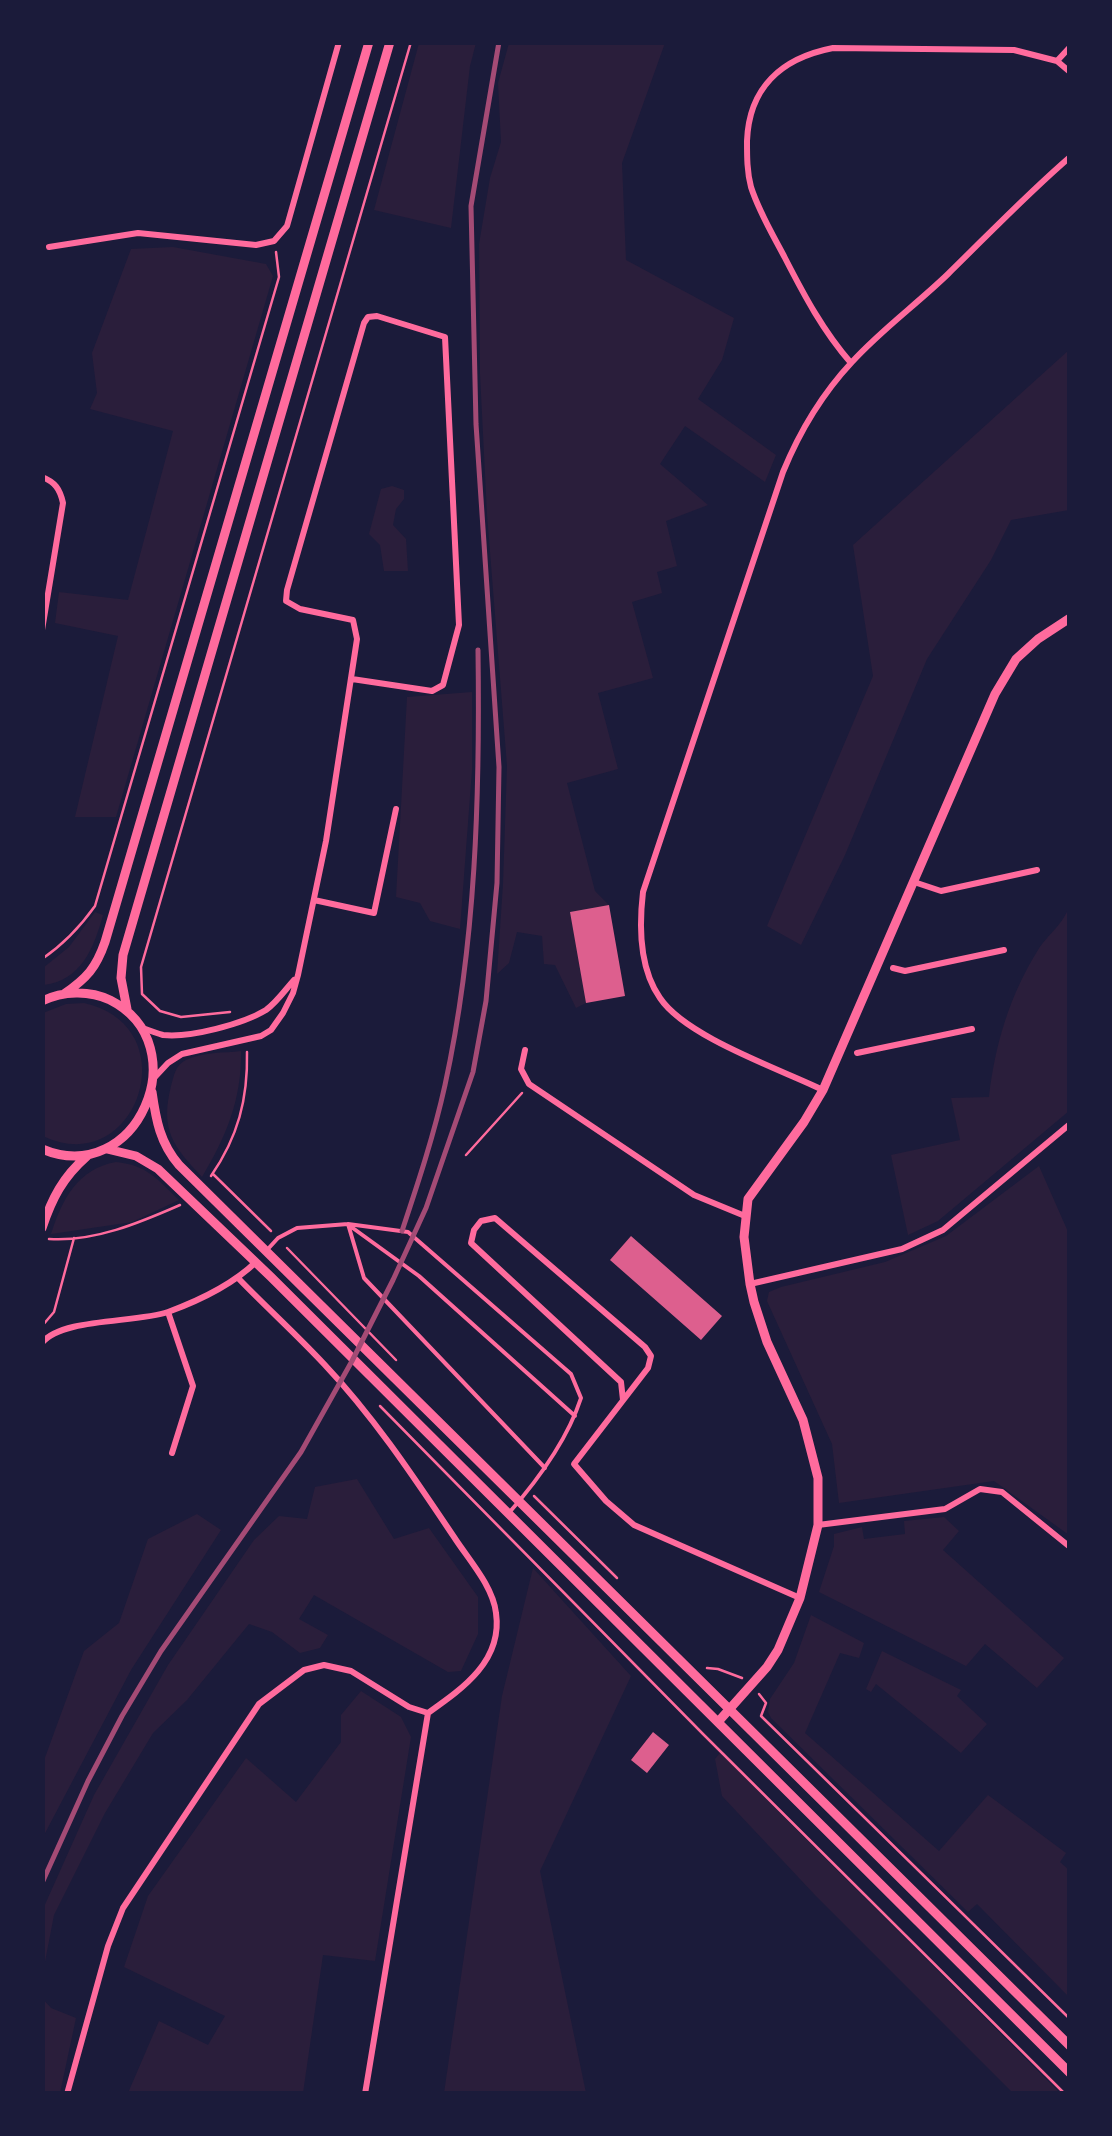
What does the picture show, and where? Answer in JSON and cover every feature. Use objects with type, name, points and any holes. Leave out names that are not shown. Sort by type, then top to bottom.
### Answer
[{"type":"main road","points":[[64,994],[93,969],[105,942],[369,42]]},
{"type":"main road","points":[[127,1010],[121,978],[126,941],[390,42]]},
{"type":"main road","points":[[718,1722],[778,1650],[800,1598],[818,1526],[818,1478],[807,1434],[767,1342],[750,1284],[744,1237],[748,1199],[823,1090],[996,694],[1016,658],[1070,618]]},
{"type":"main road","points":[[42,1000],[87,993],[103,996],[127,1010],[147,1039],[154,1078],[143,1112],[131,1129],[107,1148],[89,1154],[63,1155],[42,1149]]},
{"type":"main road","points":[[152,1092],[159,1133],[170,1155],[1070,2046]]},
{"type":"main road","points":[[107,1148],[136,1156],[158,1168],[256,1262],[1070,2073]]},
{"type":"main road","points":[[42,1228],[64,1177],[89,1154]]},
{"type":"main road","points":[[256,1262],[267,1250]]},
{"type":"street","points":[[49,247],[138,233],[256,245],[274,241],[286,226],[340,42]]},
{"type":"street","points":[[1058,61],[1070,47]]},
{"type":"street","points":[[851,363],[829,338],[800,288],[752,188],[747,136],[752,107],[766,81],[805,54],[833,48],[1014,50],[1058,61],[1070,72]]},
{"type":"street","points":[[823,1090],[728,1048],[680,1019],[660,999],[647,971],[640,924],[644,892],[794,446],[851,363],[1070,157]]},
{"type":"street","points":[[154,1078],[182,1054],[262,1036],[271,1030],[293,993],[326,841],[357,639],[353,620],[300,610],[286,601],[286,590],[364,323],[368,317],[378,316],[445,337],[459,625],[443,684],[432,691],[352,679]]},
{"type":"street","points":[[42,477],[60,490],[63,503],[42,630]]},
{"type":"street","points":[[314,900],[374,912],[396,809]]},
{"type":"street","points":[[914,882],[940,891],[1037,870]]},
{"type":"street","points":[[893,968],[905,971],[1004,950]]},
{"type":"street","points":[[140,1027],[180,1035],[239,1022],[275,1002],[298,975]]},
{"type":"street","points":[[856,1053],[972,1029]]},
{"type":"street","points":[[526,1050],[521,1069],[530,1084],[694,1195],[745,1216]]},
{"type":"street","points":[[750,1284],[902,1249],[943,1230],[1070,1124]]},
{"type":"street","points":[[624,1400],[621,1382],[471,1243],[481,1220],[495,1218],[651,1356],[648,1368],[624,1400],[574,1464],[606,1501],[634,1525],[800,1598]]},
{"type":"street","points":[[45,1339],[64,1328],[168,1312],[238,1278],[256,1262]]},
{"type":"street","points":[[238,1278],[324,1363],[396,1451],[490,1594],[496,1613],[489,1658],[463,1688],[428,1714],[365,2094]]},
{"type":"street","points":[[168,1312],[193,1386],[172,1454]]},
{"type":"street","points":[[818,1526],[945,1509],[980,1489],[1002,1492],[1070,1546]]},
{"type":"street","points":[[67,2094],[108,1946],[123,1908],[258,1704],[304,1670],[324,1665],[351,1671],[409,1708],[428,1714]]},
{"type":"lane","points":[[267,1250],[278,1238],[297,1228],[348,1224],[408,1232],[571,1374],[581,1398],[575,1416],[529,1492],[508,1514]]},
{"type":"lane","points":[[348,1224],[419,1276],[575,1416]]},
{"type":"lane","points":[[348,1224],[364,1278],[545,1468]]},
{"type":"path","points":[[154,924],[411,42]]},
{"type":"path","points":[[42,959],[60,947],[95,906],[280,277],[274,241]]},
{"type":"path","points":[[466,1155],[530,1084]]},
{"type":"path","points":[[213,1174],[405,1369]]},
{"type":"path","points":[[42,1237],[53,1240],[105,1233],[182,1204]]},
{"type":"path","points":[[42,1326],[54,1312],[74,1237]]},
{"type":"path","points":[[377,1402],[703,1734],[1066,2094]]},
{"type":"path","points":[[529,1492],[626,1588]]},
{"type":"path","points":[[704,1668],[739,1676],[750,1685],[766,1703],[761,1716],[1070,2019]]},
{"type":"shaded area","points":[[419,43],[476,43],[451,228],[374,210]]},
{"type":"shaded area","points":[[509,43],[665,43],[622,163],[626,260],[734,318],[722,360],[698,399],[776,455],[765,482],[685,426],[660,464],[708,505],[666,521],[677,566],[657,572],[662,593],[632,602],[653,678],[598,693],[618,769],[567,783],[595,891],[609,905],[586,1003],[576,1008],[555,965],[544,964],[542,936],[517,932],[509,963],[497,974],[507,766],[487,514],[479,244],[490,178],[501,142],[498,83]]},
{"type":"shaded area","points":[[173,247],[266,264],[273,276],[116,817],[75,817],[118,636],[55,623],[59,592],[128,600],[173,431],[90,409],[97,393],[92,353],[131,249]]},
{"type":"shaded area","points":[[1069,350],[1069,510],[1011,520],[991,560],[927,659],[845,855],[801,945],[767,926],[873,676],[853,545]]},
{"type":"shaded area","points":[[392,486],[404,490],[393,525],[406,539],[408,571],[384,571],[380,545],[369,534],[381,489]]},
{"type":"shaded area","points":[[472,692],[472,770],[460,929],[430,921],[420,903],[396,897],[407,697]]},
{"type":"shaded area","points":[[1069,906],[1069,1111],[938,1221],[908,1235],[891,1155],[960,1140],[951,1098],[989,1097],[995,1058],[1012,1002],[1038,950]]},
{"type":"shaded area","points":[[95,912],[103,915],[84,961],[67,977],[43,985],[43,968],[69,947]]},
{"type":"shaded area","points":[[84,1003],[116,1017],[135,1040],[142,1067],[138,1095],[125,1120],[104,1138],[76,1144],[43,1136],[43,1013],[66,1004]]},
{"type":"shaded area","points":[[241,1051],[239,1085],[231,1117],[202,1177],[183,1156],[168,1126],[174,1075],[179,1065],[192,1057]]},
{"type":"shaded area","points":[[116,1162],[144,1170],[179,1200],[132,1222],[51,1234],[60,1209],[81,1179]]},
{"type":"shaded area","points":[[1039,1166],[1069,1234],[1069,1535],[994,1481],[839,1503],[832,1444],[767,1301],[769,1292],[885,1262],[946,1236]]},
{"type":"shaded area","points":[[357,1479],[394,1539],[429,1528],[478,1597],[478,1634],[461,1671],[448,1672],[314,1595],[299,1619],[328,1635],[320,1648],[300,1653],[272,1632],[249,1624],[187,1700],[153,1733],[105,1813],[54,1915],[43,1972],[43,1909],[94,1795],[168,1665],[254,1540],[279,1516],[307,1519],[315,1487]]},
{"type":"shaded area","points":[[197,1514],[221,1530],[131,1670],[43,1837],[43,1763],[84,1651],[119,1623],[148,1539]]},
{"type":"shaded area","points":[[944,1517],[959,1531],[943,1550],[1064,1658],[1037,1688],[985,1644],[966,1666],[819,1592],[834,1546],[834,1534],[862,1527],[864,1539],[905,1534],[904,1521]]},
{"type":"shaded area","points":[[533,1568],[631,1676],[540,1871],[586,2093],[444,2093],[502,1696]]},
{"type":"shaded area","points":[[811,1615],[864,1643],[859,1658],[840,1653],[805,1733],[939,1851],[988,1795],[1066,1853],[1060,1862],[1069,1870],[1069,1997],[977,1904],[968,1912],[771,1718],[770,1699],[794,1663]]},
{"type":"shaded area","points":[[882,1651],[961,1690],[957,1696],[987,1724],[961,1753],[876,1684],[871,1692],[866,1689]]},
{"type":"shaded area","points":[[361,1691],[401,1717],[411,1737],[375,1961],[323,1955],[303,2093],[128,2093],[159,2021],[208,2045],[225,2016],[124,1967],[148,1896],[246,1758],[296,1802],[341,1742],[341,1715]]},
{"type":"shaded area","points":[[720,1753],[1060,2093],[1013,2093],[815,1895],[722,1796],[715,1759]]},
{"type":"shaded area","points":[[42,1998],[51,2008],[76,2018],[60,2093],[43,2093]]},
{"type":"building","points":[[609,905],[625,996],[586,1003],[570,912]]},
{"type":"building","points":[[631,1236],[722,1316],[701,1340],[610,1260]]},
{"type":"building","points":[[653,1732],[669,1745],[647,1773],[631,1760]]},
{"type":"railway","points":[[42,1883],[122,1716],[161,1651],[301,1452],[352,1361],[426,1208],[473,1072],[486,1001],[497,883],[499,767],[476,424],[471,206],[499,42]]},
{"type":"railway","points":[[402,1231],[441,1104],[464,977],[477,813],[478,650]]}]
